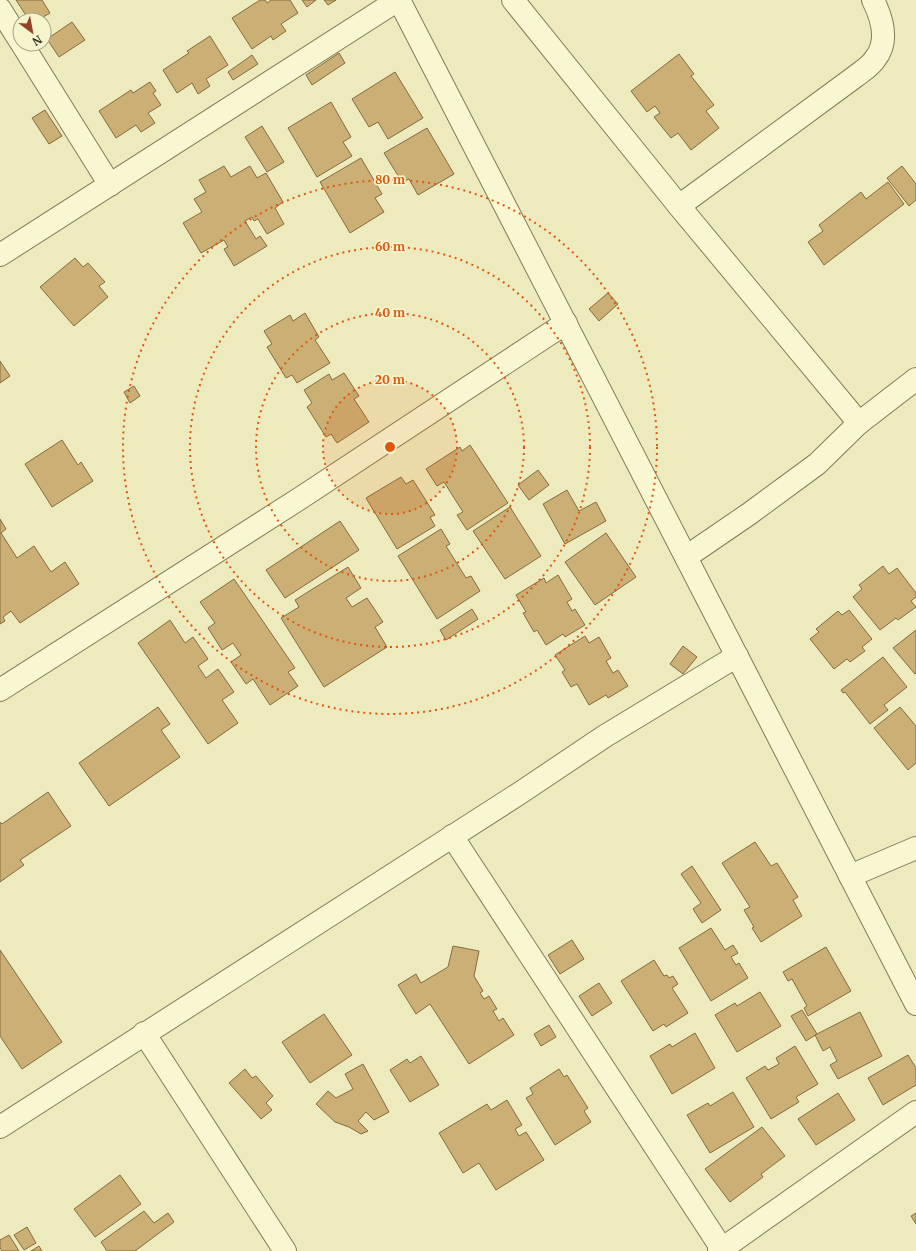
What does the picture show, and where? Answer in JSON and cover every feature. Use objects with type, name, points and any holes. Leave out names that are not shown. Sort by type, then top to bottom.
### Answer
[{"type":"street","points":[[0,255],[399,0],[916,1004]]},
{"type":"street","points":[[513,0],[679,206],[860,423]]},
{"type":"street","points":[[679,206],[875,61],[881,50],[884,34],[878,9],[873,0]]},
{"type":"street","points":[[0,10],[12,29]]},
{"type":"street","points":[[27,52],[110,185]]},
{"type":"street","points":[[0,690],[300,499],[566,323]]},
{"type":"street","points":[[686,557],[749,514],[817,464],[860,423],[916,380]]},
{"type":"street","points":[[0,1126],[520,793],[605,736],[737,656]]},
{"type":"street","points":[[452,836],[720,1250],[916,1112]]},
{"type":"street","points":[[850,876],[916,848]]},
{"type":"street","points":[[144,1033],[285,1251]]},
{"type":"building","points":[[16,0],[42,0],[49,12],[24,12]]},
{"type":"building","points":[[260,0],[265,0],[267,3],[271,0],[290,0],[298,13],[281,24],[286,31],[273,40],[271,36],[252,49],[232,18]]},
{"type":"building","points":[[302,0],[316,0],[307,7]]},
{"type":"building","points":[[324,0],[336,0],[328,5]]},
{"type":"building","points":[[72,22],[85,40],[59,57],[52,46],[52,36]]},
{"type":"building","points":[[210,36],[228,65],[206,79],[210,86],[198,94],[192,83],[177,93],[163,70],[189,53],[187,51]]},
{"type":"building","points":[[339,53],[345,63],[312,85],[306,75]]},
{"type":"building","points":[[679,54],[694,74],[691,76],[714,105],[706,111],[719,128],[691,150],[678,133],[671,138],[654,117],[660,113],[655,106],[647,112],[631,91]]},
{"type":"building","points":[[252,55],[258,64],[233,80],[228,72]]},
{"type":"building","points":[[395,72],[423,118],[388,139],[378,122],[369,127],[352,99]]},
{"type":"building","points":[[150,82],[156,91],[153,93],[161,105],[148,113],[155,123],[141,132],[136,125],[116,138],[99,111],[131,90],[133,93]]},
{"type":"building","points":[[331,102],[351,137],[343,142],[352,156],[317,177],[288,128]]},
{"type":"building","points":[[45,110],[62,136],[49,144],[32,118]]},
{"type":"building","points":[[262,126],[284,162],[267,172],[245,137]]},
{"type":"building","points":[[427,128],[454,174],[418,195],[409,179],[402,182],[384,153]]},
{"type":"building","points":[[361,158],[382,194],[375,198],[384,212],[350,233],[320,182]]},
{"type":"building","points":[[224,166],[231,177],[250,166],[257,178],[266,173],[283,202],[275,208],[284,224],[267,234],[258,219],[254,221],[252,217],[245,221],[256,239],[260,236],[267,246],[234,266],[224,249],[228,247],[224,240],[201,253],[183,223],[202,212],[194,199],[206,192],[199,180]]},
{"type":"building","points":[[902,166],[916,184],[916,200],[909,206],[887,178]]},
{"type":"building","points":[[888,182],[904,204],[824,265],[808,242],[823,231],[819,225],[861,192],[866,199]]},
{"type":"building","points":[[75,258],[83,267],[88,263],[105,282],[99,286],[108,297],[74,326],[40,287]]},
{"type":"building","points":[[608,293],[618,304],[599,321],[589,309]]},
{"type":"building","points":[[305,313],[319,337],[315,340],[330,363],[297,383],[292,375],[286,378],[267,347],[272,344],[264,331],[290,315],[293,321]]},
{"type":"building","points":[[0,361],[10,376],[0,383]]},
{"type":"building","points":[[344,373],[359,396],[354,399],[369,422],[337,443],[331,434],[326,437],[307,407],[312,403],[304,390],[329,374],[332,380]]},
{"type":"building","points":[[134,386],[140,396],[130,403],[124,392]]},
{"type":"building","points":[[62,440],[78,465],[81,462],[93,481],[52,507],[25,464]]},
{"type":"building","points":[[470,445],[508,503],[467,530],[457,515],[463,512],[444,482],[437,486],[426,469],[460,447],[462,451]]},
{"type":"building","points":[[538,470],[549,485],[529,500],[518,485]]},
{"type":"building","points":[[401,477],[406,484],[413,480],[435,515],[430,517],[435,526],[397,549],[366,498]]},
{"type":"building","points":[[567,490],[579,511],[596,502],[606,521],[565,544],[543,504]]},
{"type":"building","points":[[510,507],[541,556],[505,579],[473,531]]},
{"type":"building","points":[[0,519],[6,529],[1,533],[17,558],[34,546],[51,572],[65,562],[79,584],[20,623],[11,611],[3,617],[5,621],[0,624]]},
{"type":"building","points":[[340,521],[359,550],[285,598],[266,570]]},
{"type":"building","points":[[441,529],[450,544],[446,546],[466,578],[471,576],[480,591],[437,619],[398,556]]},
{"type":"building","points":[[606,533],[636,577],[595,605],[565,562]]},
{"type":"building","points":[[883,566],[889,574],[897,568],[916,593],[916,597],[911,601],[916,607],[898,620],[896,618],[880,630],[853,597],[862,589],[859,585]]},
{"type":"building","points":[[348,567],[361,588],[346,598],[352,607],[367,598],[383,622],[375,627],[387,647],[324,687],[281,618],[299,607],[295,600]]},
{"type":"building","points":[[558,575],[572,599],[567,602],[572,611],[575,609],[585,625],[565,637],[563,634],[546,645],[537,630],[534,632],[523,613],[526,612],[516,595],[544,578],[546,583]]},
{"type":"building","points":[[234,579],[295,668],[288,672],[298,686],[270,705],[253,679],[246,684],[231,662],[241,655],[233,643],[222,650],[208,628],[215,623],[200,602]]},
{"type":"building","points":[[472,609],[478,619],[446,640],[440,630]]},
{"type":"building","points":[[849,610],[872,639],[862,647],[865,651],[850,662],[847,659],[834,669],[810,639],[819,632],[816,629],[838,611],[842,615]]},
{"type":"building","points":[[170,620],[185,643],[193,637],[208,659],[198,666],[206,678],[218,669],[234,692],[222,700],[238,723],[208,744],[138,643]]},
{"type":"building","points":[[916,630],[916,673],[915,674],[893,648]]},
{"type":"building","points":[[585,636],[589,643],[599,637],[611,658],[606,661],[613,673],[618,670],[628,686],[608,698],[606,695],[589,705],[577,684],[571,687],[562,672],[565,670],[555,655]]},
{"type":"building","points":[[683,646],[697,657],[683,674],[670,664]]},
{"type":"building","points":[[883,657],[907,687],[884,705],[888,710],[870,724],[845,692],[843,693],[841,690]]},
{"type":"building","points":[[158,707],[170,724],[161,730],[180,757],[109,806],[79,763]]},
{"type":"building","points":[[900,707],[916,726],[916,763],[908,770],[874,728]]},
{"type":"building","points":[[48,792],[71,826],[20,860],[24,865],[0,882],[0,822],[2,824]]},
{"type":"building","points":[[755,842],[771,866],[777,863],[798,897],[793,900],[802,916],[761,942],[752,928],[754,927],[744,910],[750,907],[722,863]]},
{"type":"building","points":[[692,866],[721,910],[702,923],[693,909],[701,903],[681,874]]},
{"type":"building","points":[[711,928],[725,950],[733,945],[738,953],[731,957],[736,965],[739,963],[748,978],[711,1001],[679,948]]},
{"type":"building","points":[[572,940],[584,959],[560,974],[548,955]]},
{"type":"building","points":[[453,946],[479,951],[474,976],[483,991],[480,993],[484,999],[489,996],[497,1009],[493,1011],[499,1021],[503,1018],[514,1035],[469,1064],[430,1004],[416,1014],[398,985],[416,974],[421,983],[448,967]]},
{"type":"building","points":[[826,947],[851,991],[808,1016],[804,1008],[807,1006],[792,979],[788,981],[783,972]]},
{"type":"building","points":[[0,950],[62,1042],[22,1069],[0,1036]]},
{"type":"building","points":[[654,960],[664,976],[667,975],[669,978],[673,976],[678,984],[672,988],[688,1013],[666,1027],[664,1024],[653,1031],[621,981]]},
{"type":"building","points":[[599,983],[612,1003],[592,1016],[579,996]]},
{"type":"building","points":[[760,992],[781,1026],[737,1052],[715,1015],[735,1003],[737,1006]]},
{"type":"building","points":[[802,1010],[817,1034],[806,1041],[791,1016]]},
{"type":"building","points":[[860,1012],[882,1056],[838,1079],[830,1065],[837,1061],[830,1047],[823,1051],[815,1035]]},
{"type":"building","points":[[324,1014],[352,1055],[310,1083],[282,1042]]},
{"type":"building","points":[[549,1025],[556,1037],[541,1046],[534,1034]]},
{"type":"building","points":[[695,1033],[715,1068],[672,1094],[650,1056],[670,1044],[672,1047]]},
{"type":"building","points":[[795,1046],[818,1084],[796,1097],[799,1102],[771,1119],[746,1078],[765,1066],[768,1070],[779,1064],[776,1058]]},
{"type":"building","points":[[908,1055],[916,1068],[916,1085],[883,1105],[868,1078]]},
{"type":"building","points":[[421,1056],[439,1085],[410,1102],[390,1070],[407,1059],[410,1063]]},
{"type":"building","points":[[363,1064],[389,1112],[374,1120],[366,1112],[358,1121],[368,1131],[361,1134],[349,1127],[335,1122],[316,1104],[328,1091],[336,1098],[353,1089],[345,1074]]},
{"type":"building","points":[[245,1069],[252,1078],[256,1076],[273,1096],[266,1103],[272,1110],[261,1119],[229,1083]]},
{"type":"building","points":[[559,1069],[564,1077],[567,1075],[588,1108],[584,1111],[591,1122],[555,1145],[526,1098],[533,1094],[530,1088]]},
{"type":"building","points":[[733,1092],[754,1127],[710,1153],[687,1115],[708,1103],[710,1106]]},
{"type":"building","points":[[838,1093],[855,1120],[816,1145],[798,1119]]},
{"type":"building","points":[[507,1100],[522,1125],[515,1129],[519,1136],[526,1132],[544,1160],[496,1190],[479,1163],[463,1173],[439,1133],[487,1104],[491,1110]]},
{"type":"building","points":[[762,1127],[785,1156],[761,1174],[763,1177],[730,1202],[705,1169]]},
{"type":"building","points":[[120,1175],[141,1204],[95,1237],[74,1209]]},
{"type":"building","points":[[144,1211],[154,1223],[168,1213],[174,1222],[135,1251],[107,1251],[101,1242]]},
{"type":"building","points":[[916,1213],[916,1224],[911,1216]]},
{"type":"building","points":[[27,1227],[36,1243],[24,1250],[14,1235]]},
{"type":"building","points":[[9,1235],[19,1251],[2,1251],[0,1248],[0,1240]]},
{"type":"building","points":[[39,1246],[42,1251],[31,1251]]}]
